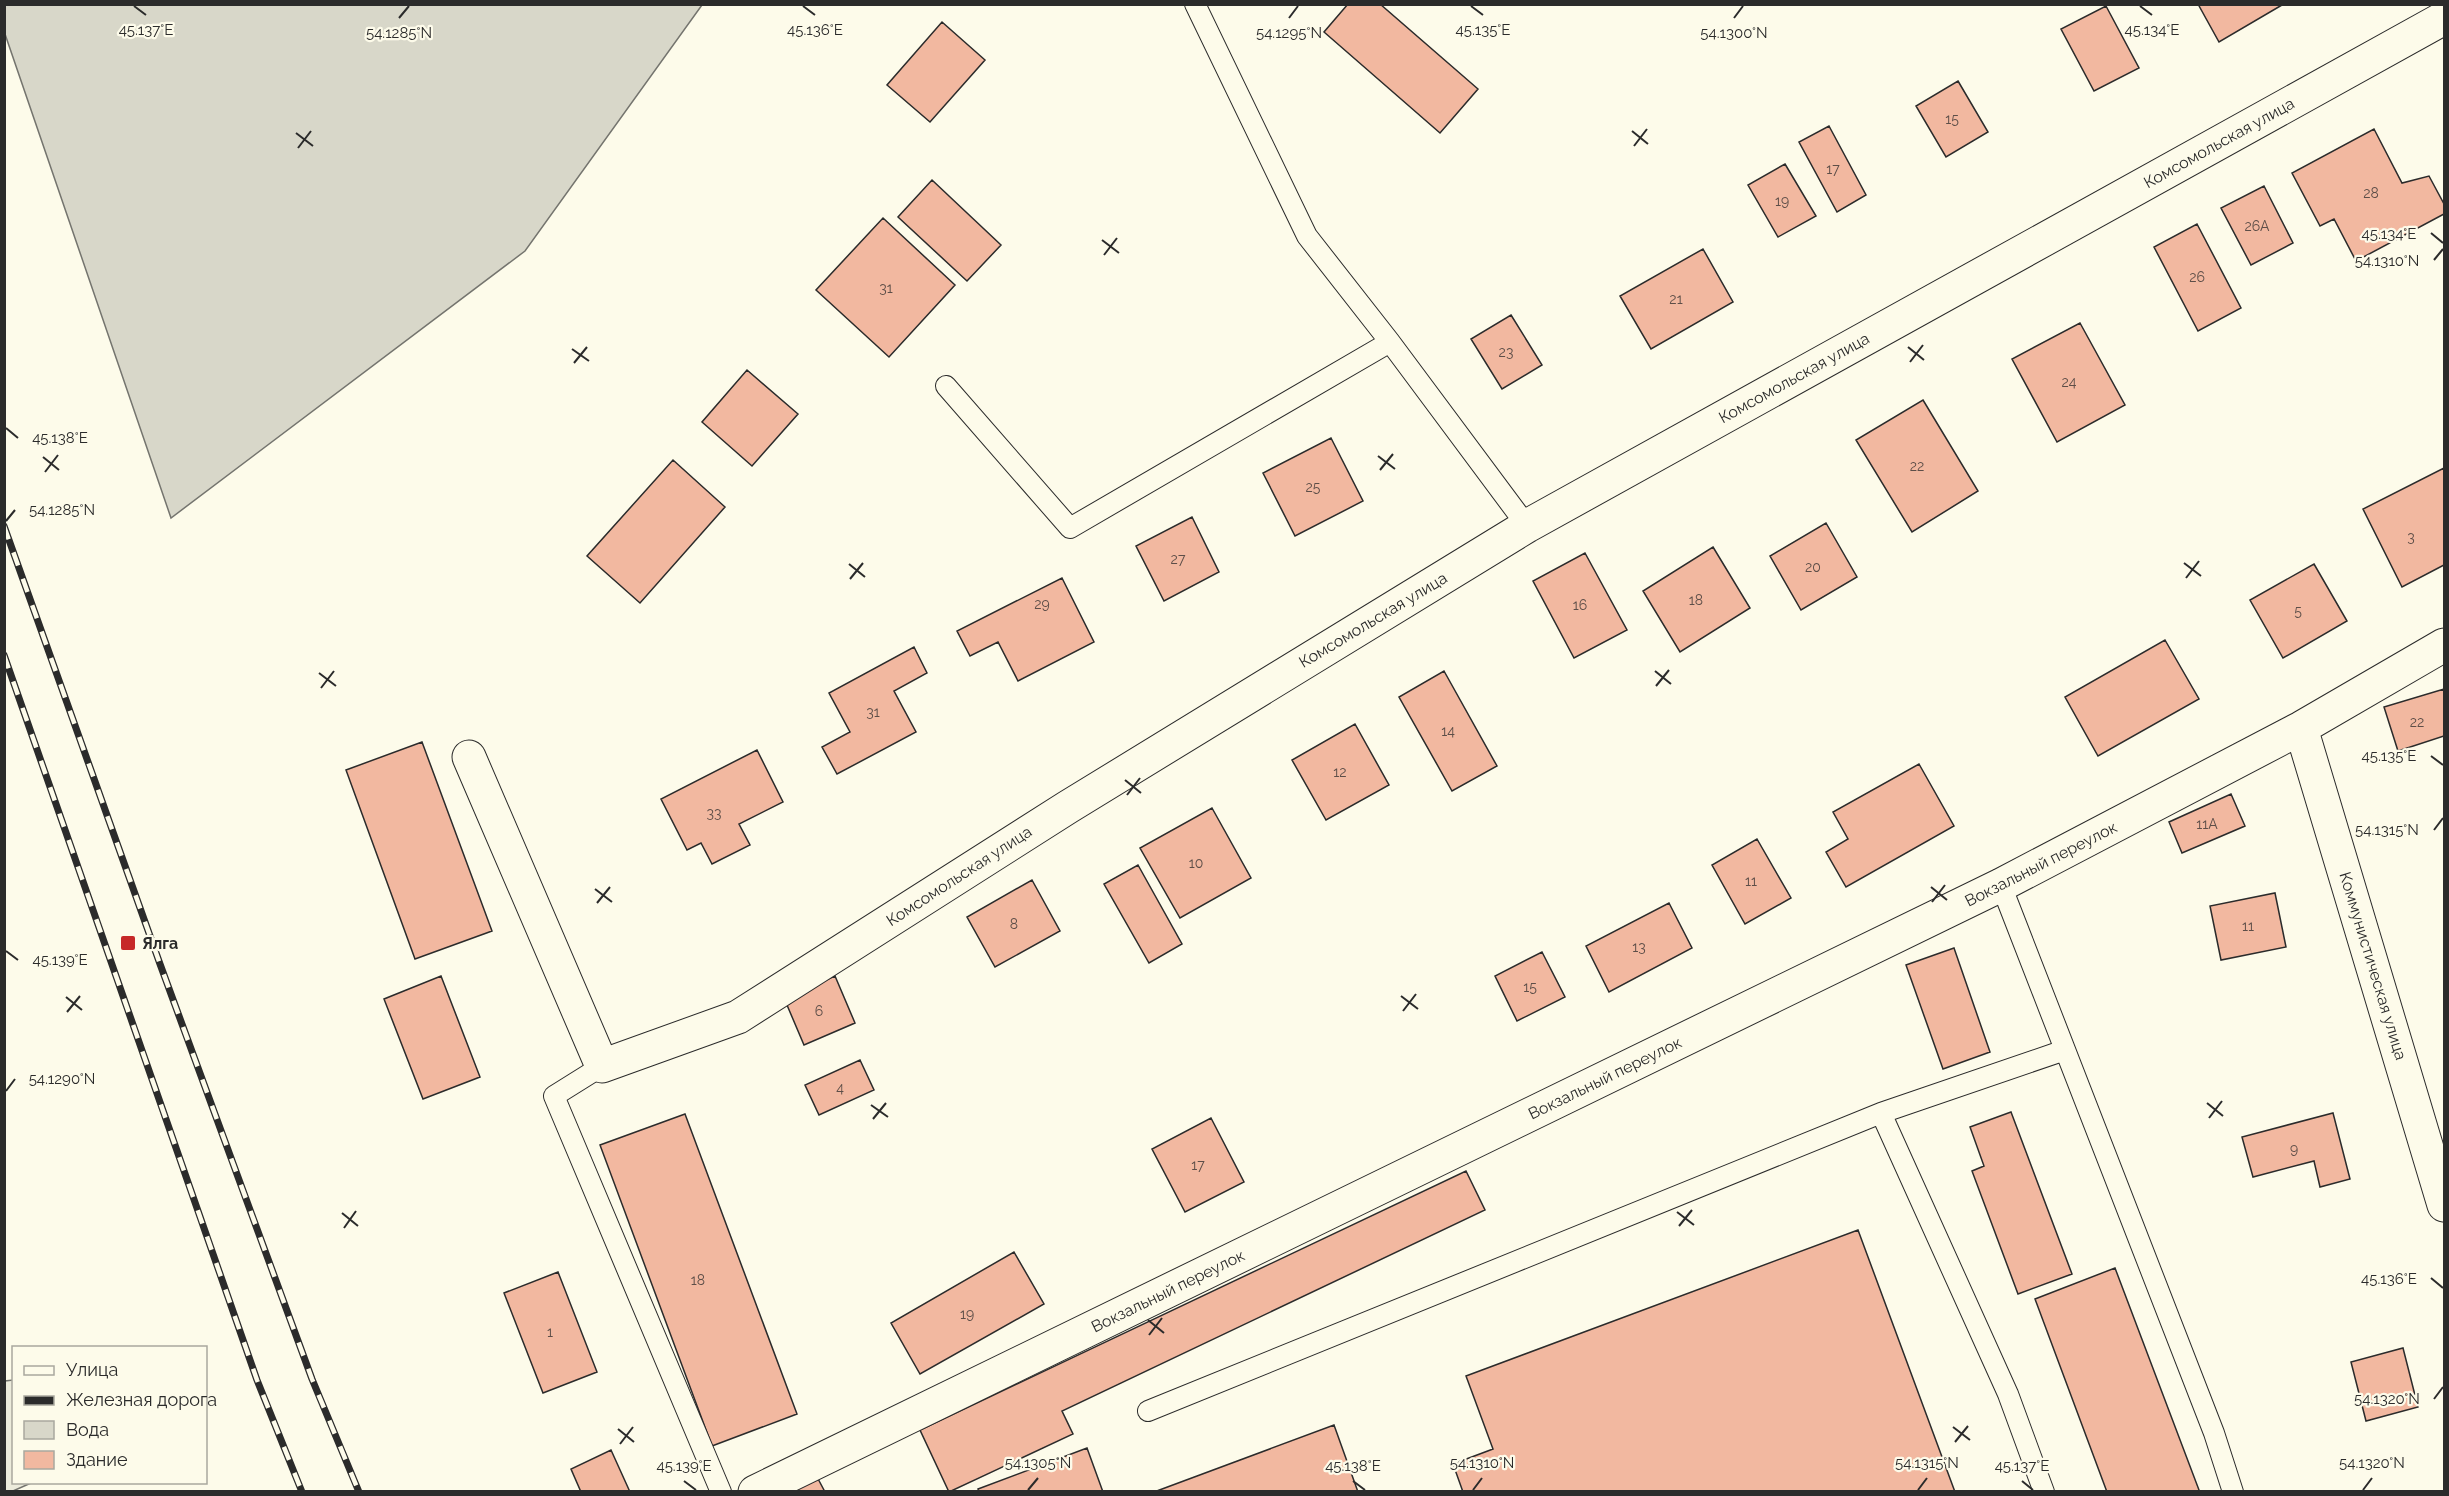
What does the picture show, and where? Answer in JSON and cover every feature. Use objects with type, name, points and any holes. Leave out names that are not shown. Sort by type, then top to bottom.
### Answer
[{"type":"street","name":"Комсомольская улица","points":[[602,1066],[738,1017],[1068,807],[1527,526],[2445,18]]},
{"type":"street","name":"Вокзальный переулок","points":[[755,1491],[2001,885],[2301,728],[2445,645]]},
{"type":"street","name":"Коммунистическая улица","points":[[2301,728],[2445,1205]]},
{"type":"street","points":[[470,757],[602,1066]]},
{"type":"lane","points":[[1195,4],[1307,236],[1390,342],[1527,526]]},
{"type":"lane","points":[[946,386],[1070,528],[1390,342]]},
{"type":"lane","points":[[2001,885],[2214,1433],[2233,1491]]},
{"type":"lane","points":[[1148,1411],[1881,1113],[2065,1050]]},
{"type":"lane","points":[[602,1066],[554,1096],[721,1491]]},
{"type":"lane","points":[[1881,1113],[2008,1394],[2044,1491]]},
{"type":"shaded area","points":[[12,1380],[12,1484],[29,1484],[13,1491],[5,1491],[5,1381]]},
{"type":"water","points":[[4,5],[702,5],[525,251],[171,518],[5,34]]},
{"type":"building","points":[[1348,4],[1380,4],[1478,89],[1440,133],[1324,32]]},
{"type":"building","points":[[2198,4],[2282,4],[2282,5],[2219,42]]},
{"type":"building","points":[[2106,6],[2139,68],[2094,91],[2061,29]]},
{"type":"building","points":[[942,22],[985,60],[930,122],[887,85]]},
{"type":"building","points":[[1958,81],[1988,132],[1946,157],[1916,106]]},
{"type":"building","points":[[1829,126],[1866,195],[1837,212],[1799,142]]},
{"type":"building","points":[[2374,129],[2402,183],[2429,176],[2444,204],[2444,214],[2356,261],[2334,219],[2320,226],[2292,173]]},
{"type":"building","points":[[1785,164],[1816,216],[1778,237],[1748,185]]},
{"type":"building","points":[[932,180],[1001,245],[967,281],[898,217]]},
{"type":"building","points":[[2264,186],[2293,243],[2251,265],[2221,208]]},
{"type":"building","points":[[883,218],[955,285],[889,357],[816,290]]},
{"type":"building","points":[[2197,224],[2241,308],[2198,331],[2154,247]]},
{"type":"building","points":[[1703,249],[1733,302],[1651,349],[1620,296]]},
{"type":"building","points":[[1511,315],[1542,365],[1502,389],[1471,339]]},
{"type":"building","points":[[2080,323],[2125,405],[2057,442],[2012,359]]},
{"type":"building","points":[[747,370],[798,414],[752,466],[702,422]]},
{"type":"building","points":[[1923,400],[1978,491],[1912,532],[1856,440]]},
{"type":"building","points":[[1331,438],[1363,501],[1295,536],[1263,473]]},
{"type":"building","points":[[673,460],[725,507],[640,603],[587,556]]},
{"type":"building","points":[[2444,468],[2444,565],[2402,587],[2363,509]]},
{"type":"building","points":[[1192,517],[1219,572],[1164,601],[1136,546]]},
{"type":"building","points":[[1826,523],[1857,577],[1801,610],[1770,556]]},
{"type":"building","points":[[1713,547],[1750,608],[1680,652],[1643,591]]},
{"type":"building","points":[[1585,553],[1627,630],[1574,658],[1533,581]]},
{"type":"building","points":[[2314,564],[2347,621],[2283,658],[2250,600]]},
{"type":"building","points":[[1062,578],[1094,642],[1018,681],[998,642],[970,656],[957,631]]},
{"type":"building","points":[[2165,640],[2199,699],[2098,756],[2065,697]]},
{"type":"building","points":[[914,647],[927,673],[894,691],[916,732],[837,774],[822,747],[850,732],[829,693]]},
{"type":"building","points":[[1444,671],[1497,766],[1452,791],[1399,697]]},
{"type":"building","points":[[2444,689],[2444,736],[2398,751],[2384,707]]},
{"type":"building","points":[[1355,724],[1389,785],[1326,820],[1292,760]]},
{"type":"building","points":[[422,742],[492,931],[415,959],[346,770]]},
{"type":"building","points":[[757,750],[783,802],[739,824],[750,845],[712,864],[701,843],[687,850],[661,799]]},
{"type":"building","points":[[1919,764],[1954,826],[1846,887],[1826,852],[1848,839],[1833,812]]},
{"type":"building","points":[[2231,794],[2245,826],[2182,853],[2169,822]]},
{"type":"building","points":[[1212,808],[1251,878],[1180,918],[1140,848]]},
{"type":"building","points":[[1757,839],[1791,898],[1745,924],[1712,865]]},
{"type":"building","points":[[1138,865],[1182,944],[1149,963],[1104,884]]},
{"type":"building","points":[[1032,880],[1060,931],[995,967],[967,917]]},
{"type":"building","points":[[2275,893],[2286,947],[2221,960],[2210,906]]},
{"type":"building","points":[[1669,903],[1692,948],[1609,992],[1586,946]]},
{"type":"building","points":[[1954,948],[1990,1052],[1943,1069],[1906,965]]},
{"type":"building","points":[[1542,952],[1565,997],[1517,1021],[1495,976]]},
{"type":"building","points":[[441,976],[480,1077],[423,1099],[384,999]]},
{"type":"building","points":[[835,976],[855,1023],[804,1045],[784,998]]},
{"type":"building","points":[[860,1060],[874,1090],[819,1115],[805,1085]]},
{"type":"building","points":[[2011,1112],[2072,1274],[2018,1294],[1972,1171],[1984,1166],[1970,1127]]},
{"type":"building","points":[[2333,1113],[2350,1179],[2320,1187],[2314,1161],[2253,1177],[2242,1137]]},
{"type":"building","points":[[685,1114],[797,1414],[712,1446],[600,1145]]},
{"type":"building","points":[[1211,1118],[1244,1182],[1185,1212],[1152,1149]]},
{"type":"building","points":[[1466,1171],[1485,1210],[1062,1411],[1073,1434],[949,1492],[920,1430]]},
{"type":"building","points":[[1858,1230],[1955,1492],[1463,1492],[1453,1464],[1493,1449],[1466,1376]]},
{"type":"building","points":[[1014,1252],[1044,1304],[920,1374],[891,1323]]},
{"type":"building","points":[[2115,1268],[2199,1490],[2194,1492],[2107,1492],[2035,1299]]},
{"type":"building","points":[[558,1272],[597,1372],[543,1393],[504,1293]]},
{"type":"building","points":[[2403,1348],[2418,1407],[2366,1421],[2351,1362]]},
{"type":"building","points":[[1334,1425],[1358,1492],[1154,1492]]},
{"type":"building","points":[[1087,1448],[1103,1492],[979,1492],[978,1489]]},
{"type":"building","points":[[611,1450],[630,1492],[581,1492],[571,1469]]},
{"type":"building","points":[[816,1475],[825,1492],[787,1492]]},
{"type":"railway","points":[[4,526],[160,964],[312,1379],[359,1492]]},
{"type":"railway","points":[[4,655],[257,1380],[302,1492]]},
{"type":"place","name":"Ялга","points":[[128,943]]}]
